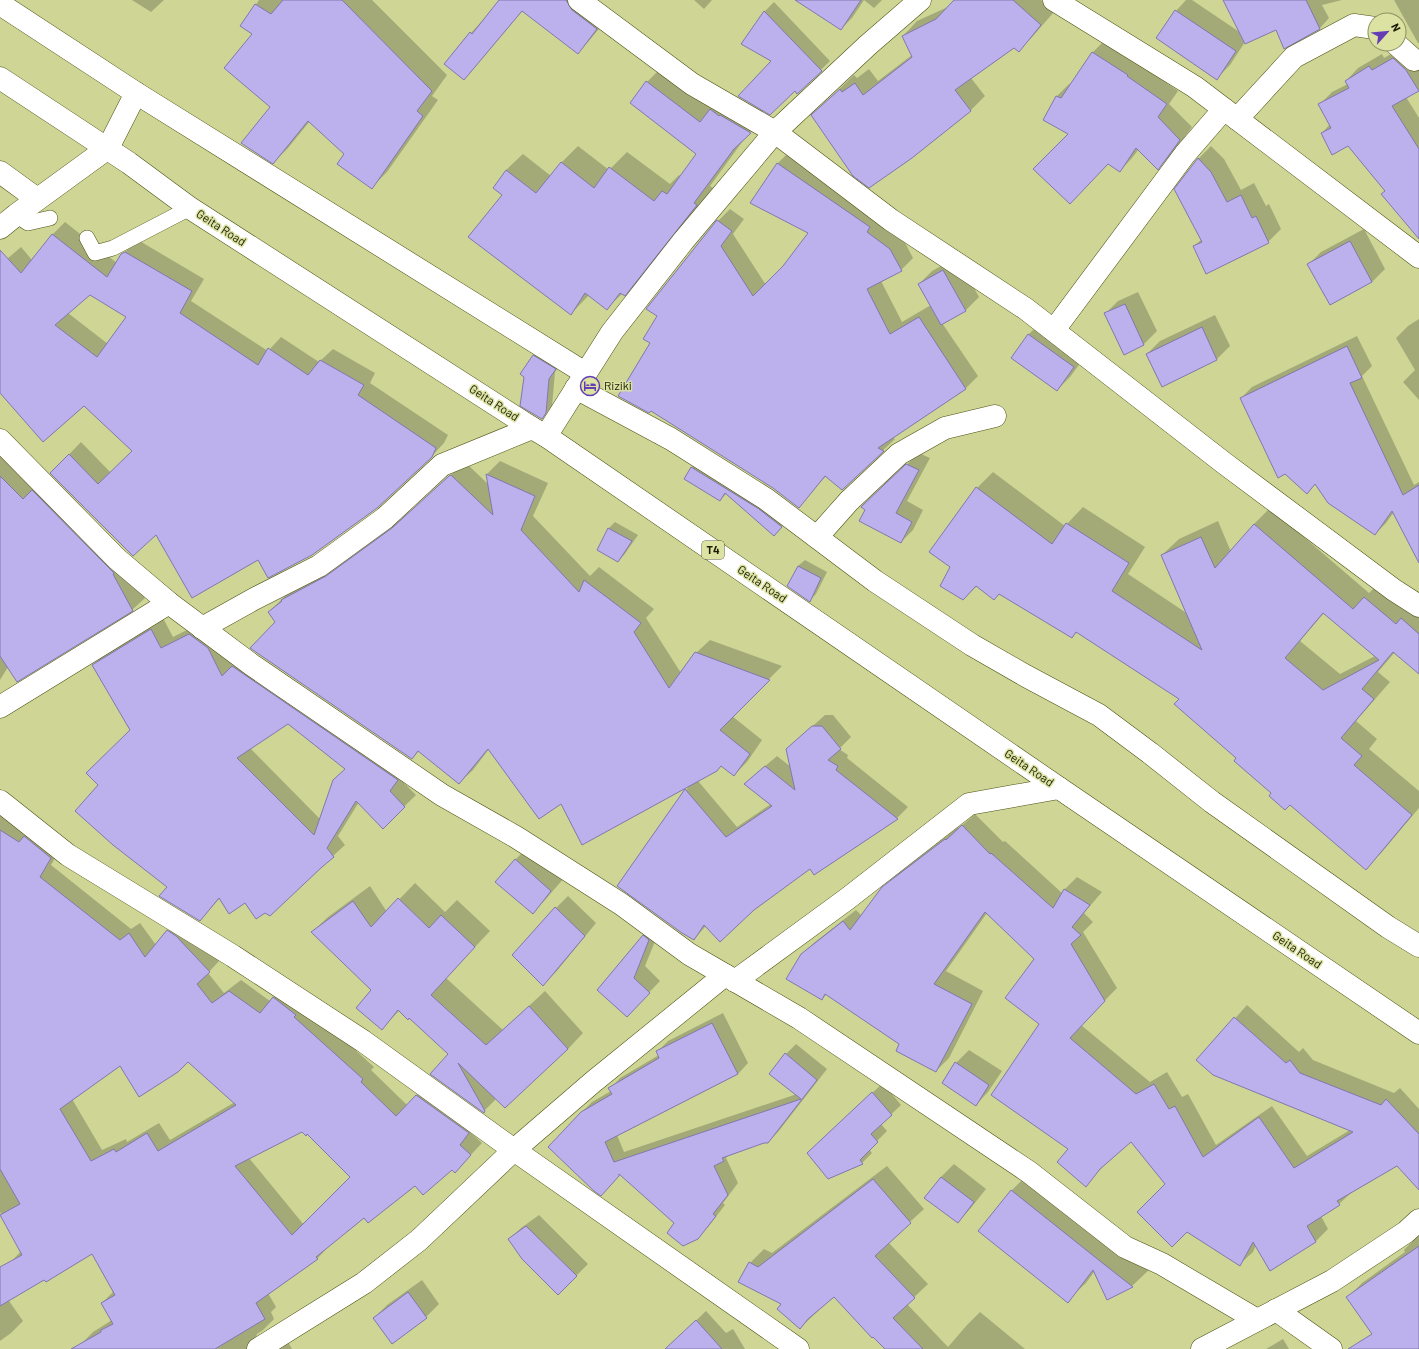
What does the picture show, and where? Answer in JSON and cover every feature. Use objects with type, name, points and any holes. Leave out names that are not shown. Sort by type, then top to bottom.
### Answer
[{"type":"main road","points":[[579,0],[692,84],[775,132],[891,220],[1026,309],[1224,463],[1394,590],[1419,606]]},
{"type":"main road","points":[[202,628],[254,599],[319,566],[385,518],[442,464],[539,432],[581,380],[612,332],[684,240],[775,132],[868,45],[920,0]]},
{"type":"main road","points":[[1054,0],[1195,88],[1419,257]]},
{"type":"main road","points":[[0,4],[136,94],[766,500],[875,581],[972,645],[1099,715],[1212,802],[1388,926],[1419,946]]},
{"type":"main road","points":[[1054,330],[1185,154],[1294,57],[1354,25],[1367,27]]},
{"type":"main road","points":[[1405,52],[1414,60]]},
{"type":"main road","name":"Geita Road","points":[[0,78],[108,148],[190,208],[539,432],[1419,1033]]},
{"type":"main road","points":[[8,221],[37,198],[108,148],[136,94]]},
{"type":"main road","points":[[0,172],[37,198]]},
{"type":"main road","points":[[817,537],[849,501],[899,454],[945,428],[995,416]]},
{"type":"main road","points":[[0,440],[117,559],[169,603],[252,665],[442,795],[516,837],[621,904],[689,954],[799,1018],[1029,1172],[1125,1247],[1266,1315],[1331,1349]]},
{"type":"main road","points":[[0,707],[169,603]]},
{"type":"main road","points":[[258,1349],[364,1283],[419,1240],[514,1150],[593,1082],[730,978],[847,899],[969,804],[1059,788]]},
{"type":"main road","points":[[0,801],[68,855],[233,956],[363,1040],[514,1150],[798,1349]]},
{"type":"main road","points":[[1202,1349],[1332,1280],[1406,1232],[1419,1220]]},
{"type":"lane","points":[[87,238],[95,253],[113,248],[190,208]]},
{"type":"lane","points":[[8,221],[28,224],[50,218]]},
{"type":"building","points":[[283,0],[342,0],[432,91],[417,111],[423,116],[372,189],[337,164],[344,154],[308,121],[273,164],[241,143],[270,107],[224,68],[252,34],[240,26],[255,4],[271,14]]},
{"type":"building","points":[[499,0],[566,0],[572,10],[597,29],[578,54],[522,11],[464,80],[444,64],[470,32],[472,34]]},
{"type":"building","points":[[795,0],[861,0],[841,30]]},
{"type":"building","points":[[954,0],[1013,0],[1041,25],[1019,52],[1014,48],[955,90],[971,111],[912,158],[869,188],[853,176],[811,115],[840,89],[842,92],[855,83],[863,95],[912,57],[902,36],[936,19]]},
{"type":"building","points":[[1223,0],[1306,0],[1320,29],[1284,49],[1276,30],[1245,44]]},
{"type":"building","points":[[1175,10],[1236,51],[1217,80],[1156,38]]},
{"type":"building","points":[[764,11],[822,71],[797,94],[795,91],[770,115],[738,96],[771,61],[741,44]]},
{"type":"building","points":[[1092,52],[1128,75],[1127,76],[1167,104],[1158,117],[1180,140],[1158,170],[1136,148],[1120,172],[1108,164],[1070,204],[1033,169],[1068,134],[1043,120],[1056,96],[1061,98]]},
{"type":"building","points":[[1393,58],[1406,70],[1419,91],[1392,106],[1419,149],[1419,239],[1381,194],[1385,191],[1348,146],[1332,155],[1321,133],[1331,128],[1318,104],[1349,88],[1345,81],[1369,66],[1372,70]]},
{"type":"building","points":[[646,81],[700,122],[710,109],[719,116],[720,115],[751,133],[734,149],[694,203],[697,205],[625,296],[620,293],[607,310],[585,293],[571,315],[468,237],[502,195],[493,188],[506,170],[536,193],[561,162],[594,188],[609,167],[654,201],[662,191],[667,194],[696,154],[630,103]]},
{"type":"building","points":[[1198,158],[1211,172],[1227,202],[1241,195],[1252,218],[1256,216],[1269,243],[1206,274],[1193,246],[1202,242],[1174,189]]},
{"type":"building","points":[[777,163],[870,227],[867,232],[890,249],[902,271],[867,289],[890,334],[919,317],[966,389],[878,448],[884,451],[842,490],[825,476],[799,508],[773,488],[651,411],[649,413],[618,396],[650,343],[643,339],[657,316],[646,309],[717,220],[732,231],[721,246],[753,296],[783,266],[808,233],[750,203]]},
{"type":"building","points":[[52,234],[107,277],[121,254],[125,252],[192,291],[180,313],[258,365],[268,348],[308,375],[320,360],[364,385],[358,395],[436,448],[432,457],[377,508],[312,555],[268,578],[258,560],[192,598],[156,535],[133,556],[50,473],[69,454],[98,484],[132,451],[84,406],[43,442],[0,393],[0,250],[21,273]],"holes":[[[90,295],[126,317],[97,357],[55,325]]]},
{"type":"building","points":[[1350,241],[1372,282],[1330,305],[1307,264]]},
{"type":"building","points":[[943,270],[966,311],[941,325],[918,284]]},
{"type":"building","points":[[1125,304],[1144,345],[1124,355],[1104,313]]},
{"type":"building","points":[[1202,327],[1217,360],[1162,387],[1146,354]]},
{"type":"building","points":[[1028,334],[1074,367],[1057,391],[1011,358]]},
{"type":"building","points":[[1347,346],[1362,378],[1350,383],[1403,495],[1419,485],[1419,563],[1392,511],[1375,535],[1328,503],[1315,484],[1307,494],[1285,474],[1278,478],[1240,398]]},
{"type":"building","points":[[533,355],[556,369],[549,379],[546,413],[542,419],[520,406],[524,377],[520,374]]},
{"type":"building","points":[[906,464],[919,470],[896,513],[912,522],[901,543],[859,521],[865,510],[861,507]]},
{"type":"building","points":[[691,467],[759,509],[782,527],[774,536],[725,493],[720,501],[684,479]]},
{"type":"building","points":[[486,474],[535,496],[521,530],[579,592],[584,580],[641,623],[634,632],[669,688],[695,652],[770,680],[720,730],[750,754],[734,776],[721,766],[717,771],[582,845],[561,804],[539,819],[488,749],[459,784],[418,751],[412,759],[250,648],[275,622],[268,612],[282,601],[281,600],[326,576],[392,528],[449,476],[451,475],[493,515]]},
{"type":"building","points":[[0,476],[23,499],[32,490],[114,573],[113,574],[133,611],[17,682],[0,656]]},
{"type":"building","points":[[976,487],[1052,544],[1066,523],[1129,563],[1112,591],[1202,650],[1161,555],[1201,537],[1215,568],[1254,524],[1353,609],[1364,597],[1396,624],[1401,618],[1419,634],[1419,674],[1393,652],[1362,689],[1374,699],[1341,738],[1362,756],[1354,765],[1412,815],[1366,870],[1290,805],[1285,810],[1269,796],[1271,793],[1234,761],[1236,758],[1174,704],[1179,699],[1076,632],[1072,638],[999,594],[994,600],[976,586],[963,600],[940,586],[950,567],[929,552]],"holes":[[[1323,613],[1379,660],[1323,690],[1285,658]]]},
{"type":"building","points":[[608,528],[632,541],[618,562],[597,550]]},
{"type":"building","points":[[798,566],[821,578],[810,602],[787,586]]},
{"type":"building","points":[[151,629],[161,648],[189,634],[208,648],[222,676],[232,666],[398,780],[390,791],[405,807],[383,829],[356,801],[327,848],[334,857],[270,916],[265,913],[256,919],[245,903],[229,914],[219,898],[200,921],[159,896],[167,887],[113,845],[75,811],[98,785],[86,773],[130,730],[92,665]],"holes":[[[288,724],[345,769],[333,780],[314,835],[237,758]]]},
{"type":"building","points":[[812,726],[822,726],[841,749],[828,760],[838,766],[836,770],[898,819],[814,875],[810,869],[754,910],[720,942],[704,925],[694,940],[617,886],[685,789],[726,837],[772,806],[744,784],[765,766],[795,790],[786,749]]},
{"type":"building","points":[[962,825],[990,854],[991,853],[1053,908],[1064,889],[1090,905],[1072,927],[1081,935],[1071,944],[1105,1001],[1070,1038],[1136,1094],[1154,1084],[1169,1109],[1175,1106],[1203,1157],[1259,1117],[1294,1168],[1353,1132],[1213,1075],[1196,1060],[1234,1017],[1286,1063],[1290,1060],[1300,1073],[1381,1105],[1386,1099],[1419,1134],[1419,1190],[1397,1166],[1337,1201],[1340,1205],[1307,1226],[1316,1242],[1270,1271],[1253,1242],[1240,1266],[1187,1232],[1172,1247],[1137,1212],[1165,1184],[1131,1142],[1100,1169],[1086,1187],[1057,1162],[1068,1149],[991,1095],[1039,1024],[1005,998],[1034,959],[985,912],[934,984],[972,1004],[936,1072],[896,1051],[899,1044],[825,994],[822,1000],[786,979],[801,954],[843,921],[850,930],[882,887],[945,839],[946,840]]},
{"type":"building","points":[[0,830],[19,842],[24,836],[51,858],[40,877],[120,940],[129,933],[145,957],[167,930],[176,936],[210,972],[197,984],[212,1003],[229,991],[260,1013],[273,997],[296,1015],[294,1017],[363,1079],[361,1082],[396,1116],[416,1095],[469,1133],[460,1145],[471,1155],[455,1173],[452,1170],[423,1195],[415,1186],[368,1223],[364,1218],[316,1257],[318,1259],[256,1303],[265,1319],[215,1349],[71,1349],[113,1324],[101,1303],[115,1295],[92,1254],[46,1282],[44,1280],[0,1306],[0,1267],[22,1255],[0,1215],[20,1204],[0,1169]],"holes":[[[188,1062],[236,1105],[158,1151],[147,1133],[116,1152],[114,1149],[91,1161],[60,1109],[120,1066],[139,1097],[178,1072]],[[302,1132],[306,1136],[307,1134],[350,1177],[292,1235],[235,1166]]]},
{"type":"building","points":[[515,859],[551,891],[533,914],[495,882]]},
{"type":"building","points":[[398,898],[429,928],[441,915],[475,947],[431,995],[486,1045],[529,1006],[568,1049],[505,1108],[458,1063],[485,1111],[484,1113],[430,1074],[448,1054],[409,1018],[408,1020],[398,1010],[382,1030],[356,1008],[371,990],[311,932],[353,901],[371,927]]},
{"type":"building","points":[[555,907],[585,936],[543,986],[512,955]]},
{"type":"building","points":[[643,935],[649,940],[634,978],[650,993],[627,1017],[597,990]]},
{"type":"building","points":[[712,1023],[738,1074],[605,1142],[614,1162],[801,1099],[769,1074],[785,1053],[817,1080],[768,1143],[764,1143],[722,1158],[724,1161],[714,1166],[728,1195],[713,1214],[716,1216],[698,1239],[683,1246],[667,1233],[674,1223],[619,1174],[619,1176],[601,1196],[548,1147],[581,1112],[612,1094],[608,1088],[659,1058],[656,1051]]},
{"type":"building","points":[[955,1062],[989,1085],[976,1106],[942,1083]]},
{"type":"building","points":[[872,1092],[892,1115],[871,1134],[878,1142],[860,1160],[863,1164],[828,1179],[807,1153]]},
{"type":"building","points":[[941,1177],[974,1202],[958,1223],[924,1198]]},
{"type":"building","points":[[873,1179],[911,1223],[875,1256],[915,1298],[893,1318],[923,1349],[885,1349],[873,1337],[872,1338],[834,1297],[808,1319],[800,1329],[777,1309],[781,1304],[738,1282],[749,1262],[758,1267]]},
{"type":"building","points":[[1011,1190],[1133,1287],[1107,1300],[1093,1270],[1068,1303],[978,1231]]},
{"type":"building","points":[[526,1226],[577,1276],[558,1295],[522,1259],[508,1239]]},
{"type":"building","points":[[1419,1246],[1419,1349],[1348,1349],[1372,1334],[1346,1297]]},
{"type":"building","points":[[408,1292],[427,1318],[392,1344],[373,1318]]},
{"type":"building","points":[[696,1320],[722,1349],[665,1349]]},
{"type":"place","name":"Riziki","points":[[590,386]]}]
